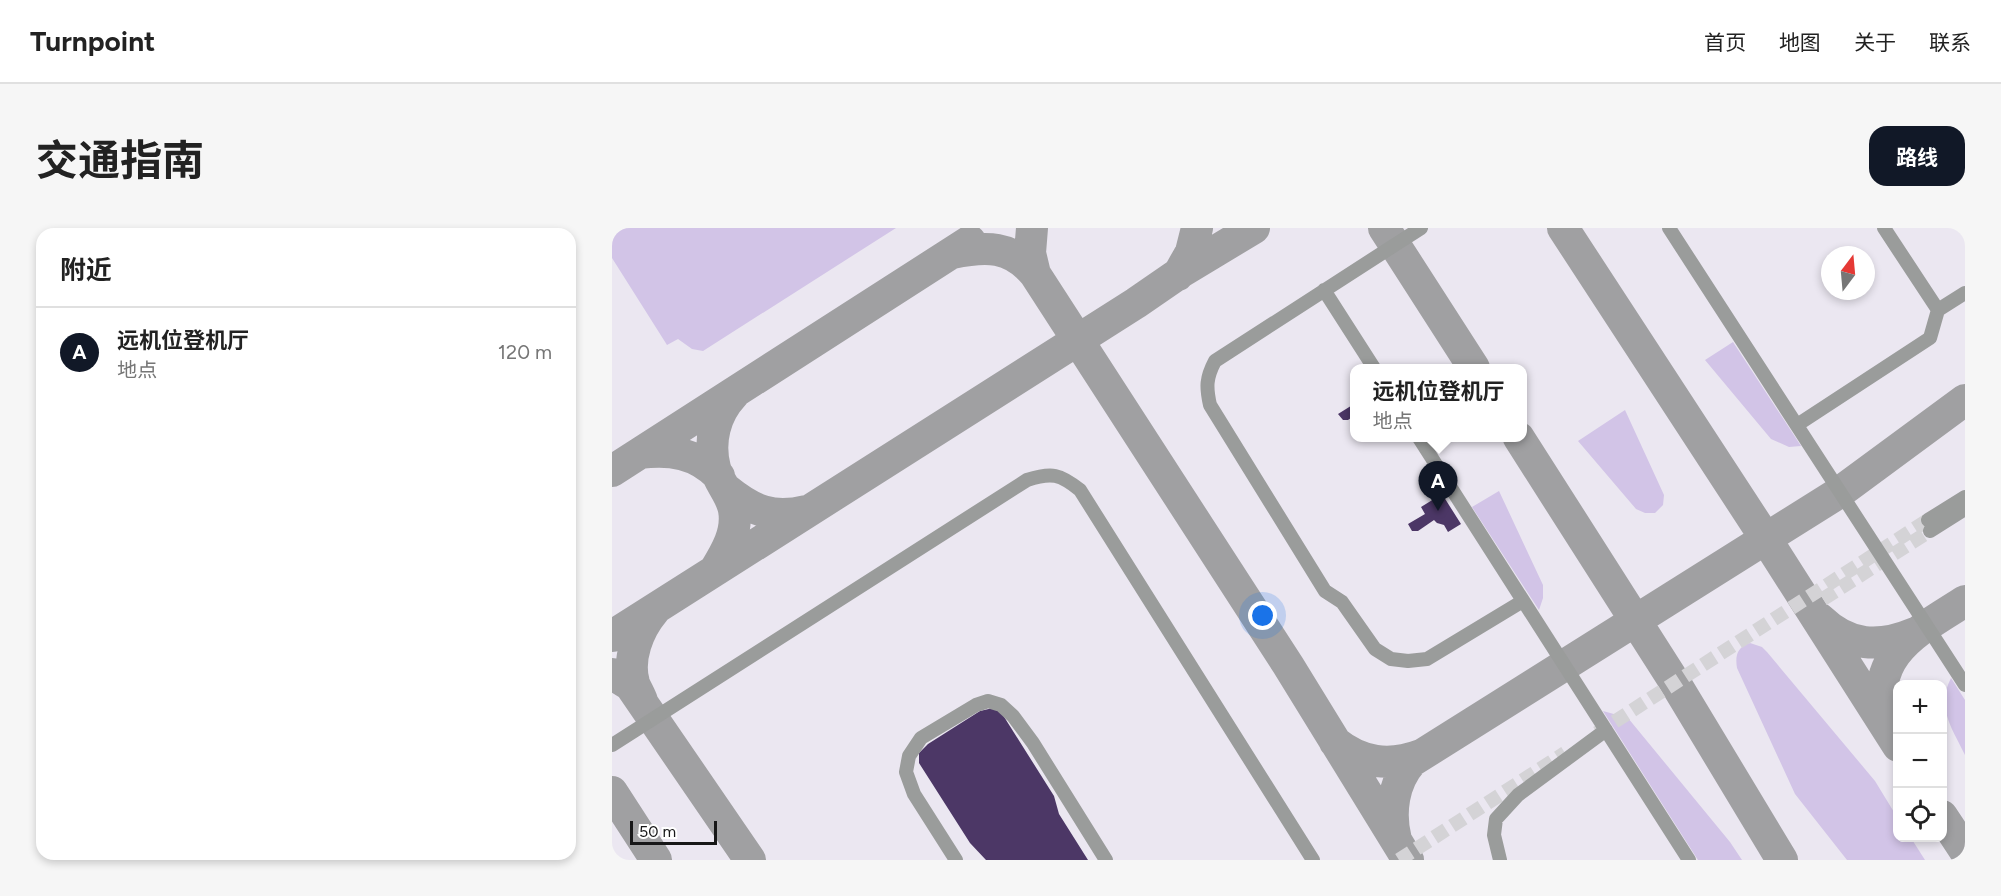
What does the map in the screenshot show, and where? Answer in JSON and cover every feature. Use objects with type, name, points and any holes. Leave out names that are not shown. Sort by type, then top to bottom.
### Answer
[{"type":"lane","points":[[1421,228],[1215,361],[1208,374],[1207,391],[1210,405],[1325,591],[1342,602],[1375,649],[1391,659],[1408,661],[1427,659],[1523,601]]},
{"type":"lane","points":[[1669,228],[1965,685]]},
{"type":"lane","points":[[1884,228],[1938,310]]},
{"type":"lane","points":[[1324,290],[1371,364]]},
{"type":"lane","points":[[1797,425],[1930,338],[1938,310],[1965,293]]},
{"type":"lane","points":[[1422,442],[1689,860]]},
{"type":"lane","points":[[612,745],[1027,480],[1046,474],[1065,478],[1080,490],[1313,860]]},
{"type":"lane","points":[[1965,497],[1929,526],[1965,509]]},
{"type":"lane","points":[[956,860],[914,794],[906,772],[909,756],[921,738],[976,705],[988,701],[1001,705],[1013,716],[1106,860]]},
{"type":"lane","points":[[1500,860],[1494,835],[1496,819],[1518,795],[1606,730]]},
{"type":"shaded area","points":[[612,228],[1965,228],[1965,860],[612,860]]},
{"type":"shaded area","points":[[612,228],[896,228],[703,351],[692,349],[678,339],[667,345],[612,258]]},
{"type":"shaded area","points":[[1733,342],[1801,446],[1789,447],[1771,439],[1705,360]]},
{"type":"shaded area","points":[[1625,410],[1664,495],[1663,505],[1655,513],[1645,513],[1636,509],[1578,441]]},
{"type":"shaded area","points":[[1499,491],[1543,585],[1543,598],[1539,610],[1472,507]]},
{"type":"shaded area","points":[[1750,643],[1762,647],[1767,652],[1875,781],[1893,810],[1893,842],[1914,842],[1925,860],[1847,860],[1795,794],[1737,668],[1736,660],[1742,647]]},
{"type":"shaded area","points":[[1951,678],[1965,700],[1965,755],[1947,715],[1947,689]]},
{"type":"shaded area","points":[[1603,711],[1628,718],[1730,842],[1742,860],[1698,860]]},
{"type":"building","points":[[1350,406],[1348,420],[1343,420],[1338,414]]},
{"type":"building","points":[[1442,494],[1461,524],[1448,532],[1444,525],[1434,520],[1418,531],[1412,531],[1408,524],[1425,514],[1421,507]]},
{"type":"building","points":[[993,708],[1001,712],[1054,796],[1059,814],[1088,860],[986,860],[970,843],[919,763],[919,753],[928,744],[980,711]]},
{"type":"taxiway","points":[[1032,228],[1030,253],[1035,274]]},
{"type":"taxiway","points":[[1178,275],[1191,252],[1197,228]]},
{"type":"taxiway","points":[[612,636],[1136,303],[1181,272],[1254,228]]},
{"type":"taxiway","points":[[1384,228],[1471,364]]},
{"type":"taxiway","points":[[1563,228],[1893,738]]},
{"type":"taxiway","points":[[612,471],[970,241]]},
{"type":"taxiway","points":[[952,253],[976,249],[997,250],[1017,258],[1035,274],[1288,665],[1408,860]]},
{"type":"taxiway","points":[[715,570],[730,542],[735,518],[732,504],[715,468],[713,438],[722,411],[733,395]]},
{"type":"taxiway","points":[[1396,840],[1393,819],[1394,798],[1400,778],[1412,761],[1840,492],[1965,400]]},
{"type":"taxiway","points":[[1522,442],[1674,681],[1782,860]]},
{"type":"taxiway","points":[[640,453],[682,454],[702,462],[719,476]]},
{"type":"taxiway","points":[[727,490],[746,503],[764,511],[783,514],[806,511]]},
{"type":"taxiway","points":[[1886,725],[1882,701],[1883,681],[1889,663],[1913,636],[1965,601]]},
{"type":"taxiway","points":[[642,701],[632,674],[633,655],[643,627],[654,611]]},
{"type":"taxiway","points":[[1820,619],[1842,635],[1865,642],[1889,641],[1915,633]]},
{"type":"taxiway","points":[[612,674],[630,685],[750,860]]},
{"type":"taxiway","points":[[1335,742],[1355,755],[1376,761],[1398,761],[1421,755]]},
{"type":"taxiway","points":[[612,792],[656,860]]},
{"type":"taxiway","points":[[1947,824],[1965,851]]},
{"type":"tunnel","points":[[1597,733],[1928,520]]},
{"type":"tunnel","points":[[1823,599],[1930,531]]},
{"type":"tunnel","points":[[1399,860],[1565,753]]},
{"type":"place","name":"远机位登机厅","points":[[1438,511]]}]
